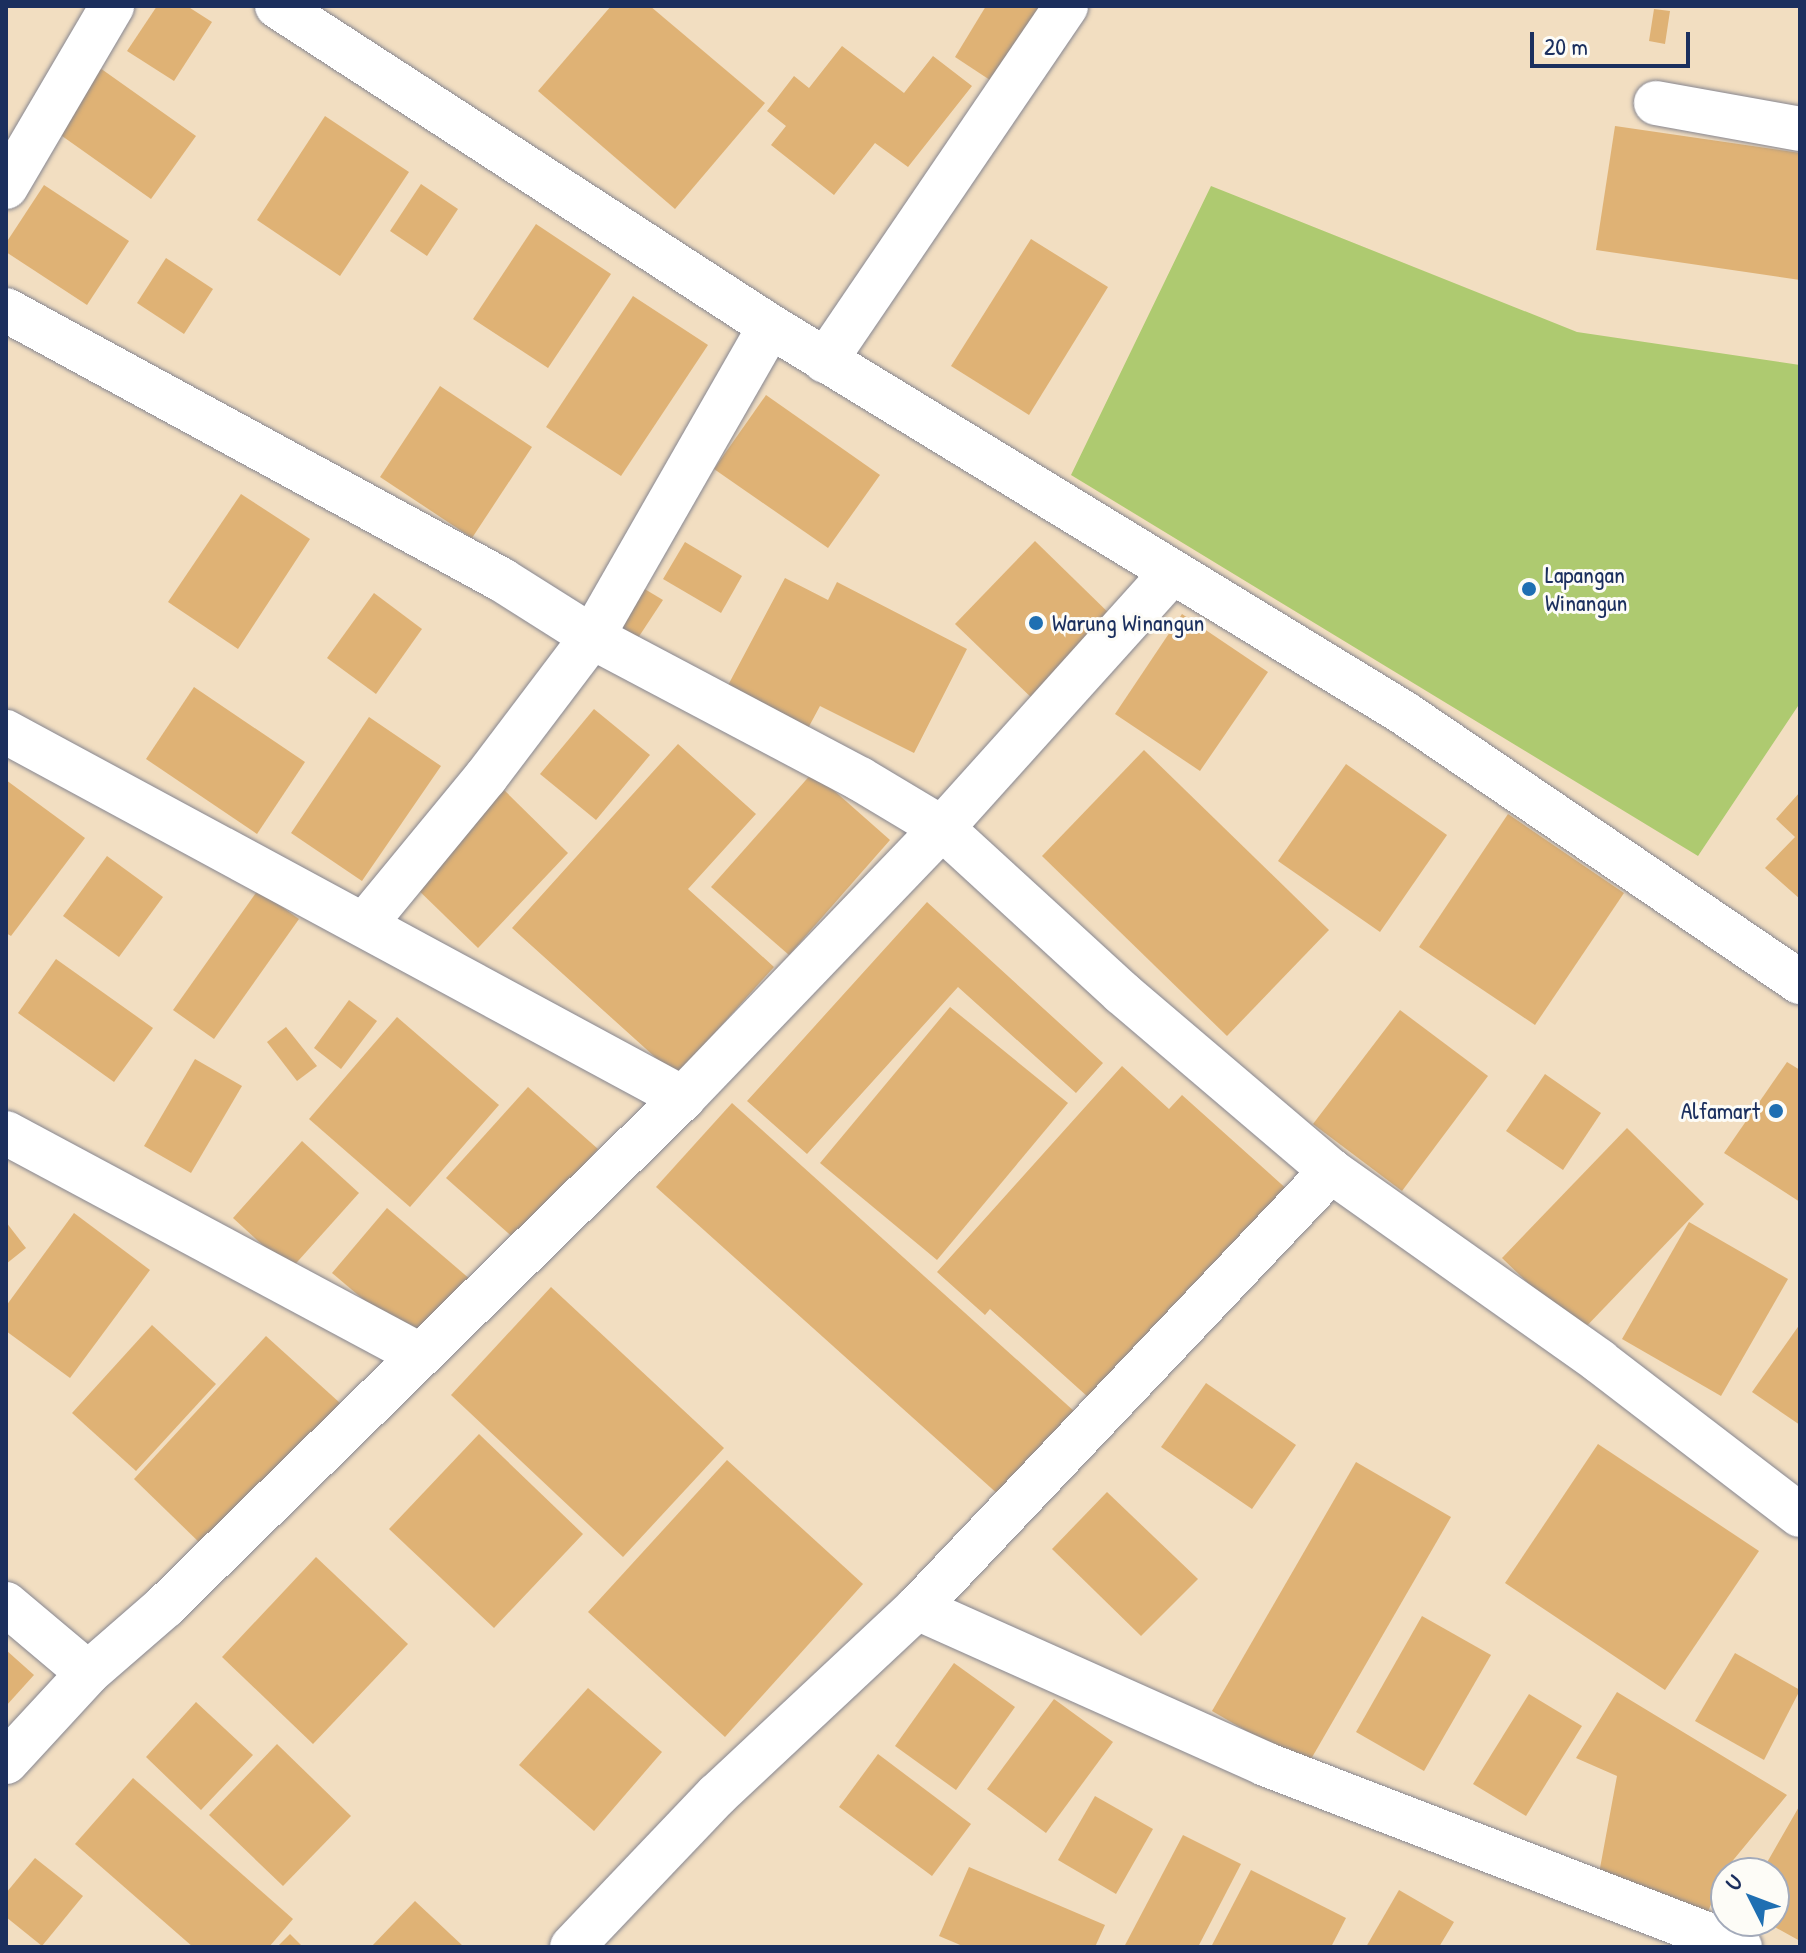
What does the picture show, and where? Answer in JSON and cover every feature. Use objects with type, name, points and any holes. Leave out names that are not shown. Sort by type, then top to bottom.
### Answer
[{"type":"street","points":[[6,187],[112,6]]},
{"type":"street","points":[[277,6],[825,361],[1404,713],[1800,982]]},
{"type":"street","points":[[825,361],[1066,6]]},
{"type":"street","points":[[1656,103],[1800,129]]},
{"type":"street","points":[[6,310],[502,580],[592,637],[860,779],[942,828],[1133,1002],[1331,1171],[1599,1361],[1800,1515]]},
{"type":"street","points":[[364,925],[486,777],[592,637],[770,326]]},
{"type":"street","points":[[6,1762],[88,1673],[176,1595],[683,1098],[942,828],[1172,573]]},
{"type":"street","points":[[6,732],[683,1098]]},
{"type":"street","points":[[6,1133],[419,1354]]},
{"type":"street","points":[[572,1947],[717,1795],[917,1608],[1331,1171]]},
{"type":"street","points":[[6,1604],[88,1673]]},
{"type":"street","points":[[917,1608],[1265,1764],[1740,1947]]},
{"type":"green space","name":"Lapangan Winangun","points":[[1211,186],[1577,332],[1800,365],[1800,703],[1698,856],[1071,475]]},
{"type":"building","points":[[157,6],[187,6],[212,22],[174,81],[127,51]]},
{"type":"building","points":[[611,6],[650,6],[765,103],[675,209],[538,91]]},
{"type":"building","points":[[986,6],[1040,6],[999,86],[955,57]]},
{"type":"building","points":[[1654,9],[1670,11],[1665,44],[1649,41]]},
{"type":"building","points":[[842,46],[904,93],[933,56],[972,86],[908,167],[875,143],[834,195],[771,145],[786,126],[767,111],[794,76],[809,88]]},
{"type":"building","points":[[100,68],[196,136],[151,199],[55,131]]},
{"type":"building","points":[[325,116],[409,172],[340,276],[257,220]]},
{"type":"building","points":[[1615,126],[1800,153],[1800,280],[1596,250]]},
{"type":"building","points":[[421,184],[458,209],[427,256],[390,231]]},
{"type":"building","points":[[44,185],[129,241],[87,305],[6,252],[6,243]]},
{"type":"building","points":[[536,224],[611,274],[548,368],[473,319]]},
{"type":"building","points":[[1031,239],[1108,287],[1029,415],[951,366]]},
{"type":"building","points":[[166,258],[213,289],[184,334],[137,303]]},
{"type":"building","points":[[633,296],[708,345],[621,476],[546,427]]},
{"type":"building","points":[[440,386],[532,447],[472,538],[380,477]]},
{"type":"building","points":[[766,395],[880,475],[828,548],[714,469]]},
{"type":"building","points":[[241,494],[310,539],[238,649],[168,602]]},
{"type":"building","name":"Warung Winangun","points":[[1035,541],[1118,622],[1038,704],[955,624]]},
{"type":"building","points":[[685,542],[742,576],[721,613],[663,579]]},
{"type":"building","points":[[785,578],[828,600],[837,582],[967,649],[914,753],[820,706],[806,732],[726,689]]},
{"type":"building","points":[[638,585],[663,600],[634,644],[609,630]]},
{"type":"building","points":[[374,593],[422,629],[376,694],[327,658]]},
{"type":"building","points":[[1182,614],[1268,672],[1200,771],[1115,714]]},
{"type":"building","points":[[194,687],[305,762],[257,834],[146,759]]},
{"type":"building","points":[[594,709],[650,755],[596,820],[540,774]]},
{"type":"building","points":[[369,717],[441,766],[362,881],[291,833]]},
{"type":"building","points":[[678,744],[756,814],[688,889],[774,967],[676,1076],[512,928]]},
{"type":"building","points":[[1144,750],[1329,930],[1227,1036],[1042,856]]},
{"type":"building","points":[[1346,764],[1447,835],[1380,932],[1278,861]]},
{"type":"building","points":[[813,772],[890,840],[789,955],[711,887]]},
{"type":"building","points":[[6,780],[85,838],[11,936],[6,933]]},
{"type":"building","points":[[501,787],[568,853],[478,948],[410,882]]},
{"type":"building","points":[[1800,792],[1800,899],[1765,868],[1795,837],[1776,819]]},
{"type":"building","points":[[1508,814],[1624,893],[1535,1025],[1419,947]]},
{"type":"building","points":[[107,856],[163,897],[119,957],[63,916]]},
{"type":"building","points":[[258,890],[299,919],[214,1039],[173,1010]]},
{"type":"building","points":[[927,902],[1103,1063],[1076,1093],[958,987],[807,1154],[747,1101]]},
{"type":"building","points":[[56,959],[153,1028],[114,1082],[18,1013]]},
{"type":"building","points":[[349,1000],[377,1021],[341,1069],[314,1048]]},
{"type":"building","points":[[950,1007],[1068,1103],[937,1260],[820,1163]]},
{"type":"building","points":[[1400,1010],[1488,1076],[1402,1191],[1313,1124]]},
{"type":"building","points":[[397,1017],[499,1105],[410,1207],[309,1119]]},
{"type":"building","points":[[286,1027],[317,1066],[297,1081],[267,1042]]},
{"type":"building","points":[[195,1059],[242,1086],[191,1173],[144,1146]]},
{"type":"building","name":"Alfamart","points":[[1787,1062],[1800,1070],[1800,1202],[1724,1153]]},
{"type":"building","points":[[1122,1066],[1169,1109],[1182,1095],[1290,1192],[1098,1406],[990,1309],[985,1315],[937,1272]]},
{"type":"building","points":[[1545,1074],[1601,1113],[1563,1170],[1506,1131]]},
{"type":"building","points":[[528,1087],[598,1149],[516,1240],[446,1178]]},
{"type":"building","points":[[732,1103],[1085,1421],[1010,1505],[656,1187]]},
{"type":"building","points":[[1627,1128],[1704,1204],[1580,1333],[1502,1258]]},
{"type":"building","points":[[302,1141],[359,1193],[290,1270],[233,1218]]},
{"type":"building","points":[[387,1208],[471,1280],[416,1344],[332,1273]]},
{"type":"building","points":[[74,1213],[150,1270],[70,1378],[6,1331],[6,1306]]},
{"type":"building","points":[[6,1222],[26,1248],[6,1264]]},
{"type":"building","points":[[1689,1222],[1788,1279],[1721,1396],[1622,1339]]},
{"type":"building","points":[[551,1287],[724,1448],[623,1557],[451,1395]]},
{"type":"building","points":[[1800,1324],[1800,1425],[1752,1392]]},
{"type":"building","points":[[152,1325],[216,1384],[136,1471],[72,1413]]},
{"type":"building","points":[[266,1336],[340,1403],[205,1548],[134,1479]]},
{"type":"building","points":[[1206,1383],[1296,1445],[1252,1509],[1161,1447]]},
{"type":"building","points":[[479,1434],[583,1534],[494,1628],[389,1529]]},
{"type":"building","points":[[1598,1444],[1759,1551],[1665,1690],[1505,1583]]},
{"type":"building","points":[[727,1460],[863,1584],[725,1737],[588,1612]]},
{"type":"building","points":[[1356,1462],[1451,1517],[1307,1766],[1212,1711]]},
{"type":"building","points":[[1107,1492],[1198,1579],[1141,1636],[1052,1549]]},
{"type":"building","points":[[316,1557],[408,1644],[313,1744],[222,1657]]},
{"type":"building","points":[[1422,1616],[1491,1655],[1424,1771],[1356,1732]]},
{"type":"building","points":[[6,1650],[34,1675],[6,1706]]},
{"type":"building","points":[[1735,1653],[1800,1690],[1764,1760],[1695,1721]]},
{"type":"building","points":[[954,1663],[1015,1707],[956,1790],[895,1746]]},
{"type":"building","points":[[588,1688],[662,1752],[594,1831],[519,1765]]},
{"type":"building","points":[[1617,1692],[1787,1795],[1736,1857],[1710,1857],[1710,1907],[1703,1924],[1598,1879],[1617,1776],[1576,1758]]},
{"type":"building","points":[[1529,1694],[1582,1726],[1526,1816],[1473,1784]]},
{"type":"building","points":[[1054,1699],[1113,1742],[1046,1833],[987,1789]]},
{"type":"building","points":[[196,1702],[253,1755],[201,1810],[146,1757]]},
{"type":"building","points":[[277,1744],[351,1816],[283,1886],[209,1815]]},
{"type":"building","points":[[878,1754],[971,1824],[932,1876],[839,1807]]},
{"type":"building","points":[[133,1778],[293,1919],[269,1947],[193,1947],[75,1844]]},
{"type":"building","points":[[1095,1796],[1153,1829],[1116,1894],[1058,1860]]},
{"type":"building","points":[[1800,1805],[1800,1941],[1790,1935],[1790,1857],[1770,1857]]},
{"type":"building","points":[[1183,1835],[1241,1864],[1198,1947],[1124,1947]]},
{"type":"building","points":[[35,1858],[83,1896],[42,1946],[6,1917],[6,1893]]},
{"type":"building","points":[[969,1867],[1105,1925],[1095,1947],[965,1947],[939,1936]]},
{"type":"building","points":[[1251,1870],[1346,1918],[1331,1947],[1211,1947]]},
{"type":"building","points":[[1399,1890],[1454,1922],[1439,1947],[1366,1947]]},
{"type":"building","points":[[415,1901],[464,1947],[371,1947]]},
{"type":"building","points":[[290,1934],[303,1947],[277,1947]]},
{"type":"place","name":"Lapangan Winangun","points":[[1529,589]]},
{"type":"place","name":"Warung Winangun","points":[[1036,623]]},
{"type":"place","name":"Alfamart","points":[[1776,1111]]}]
